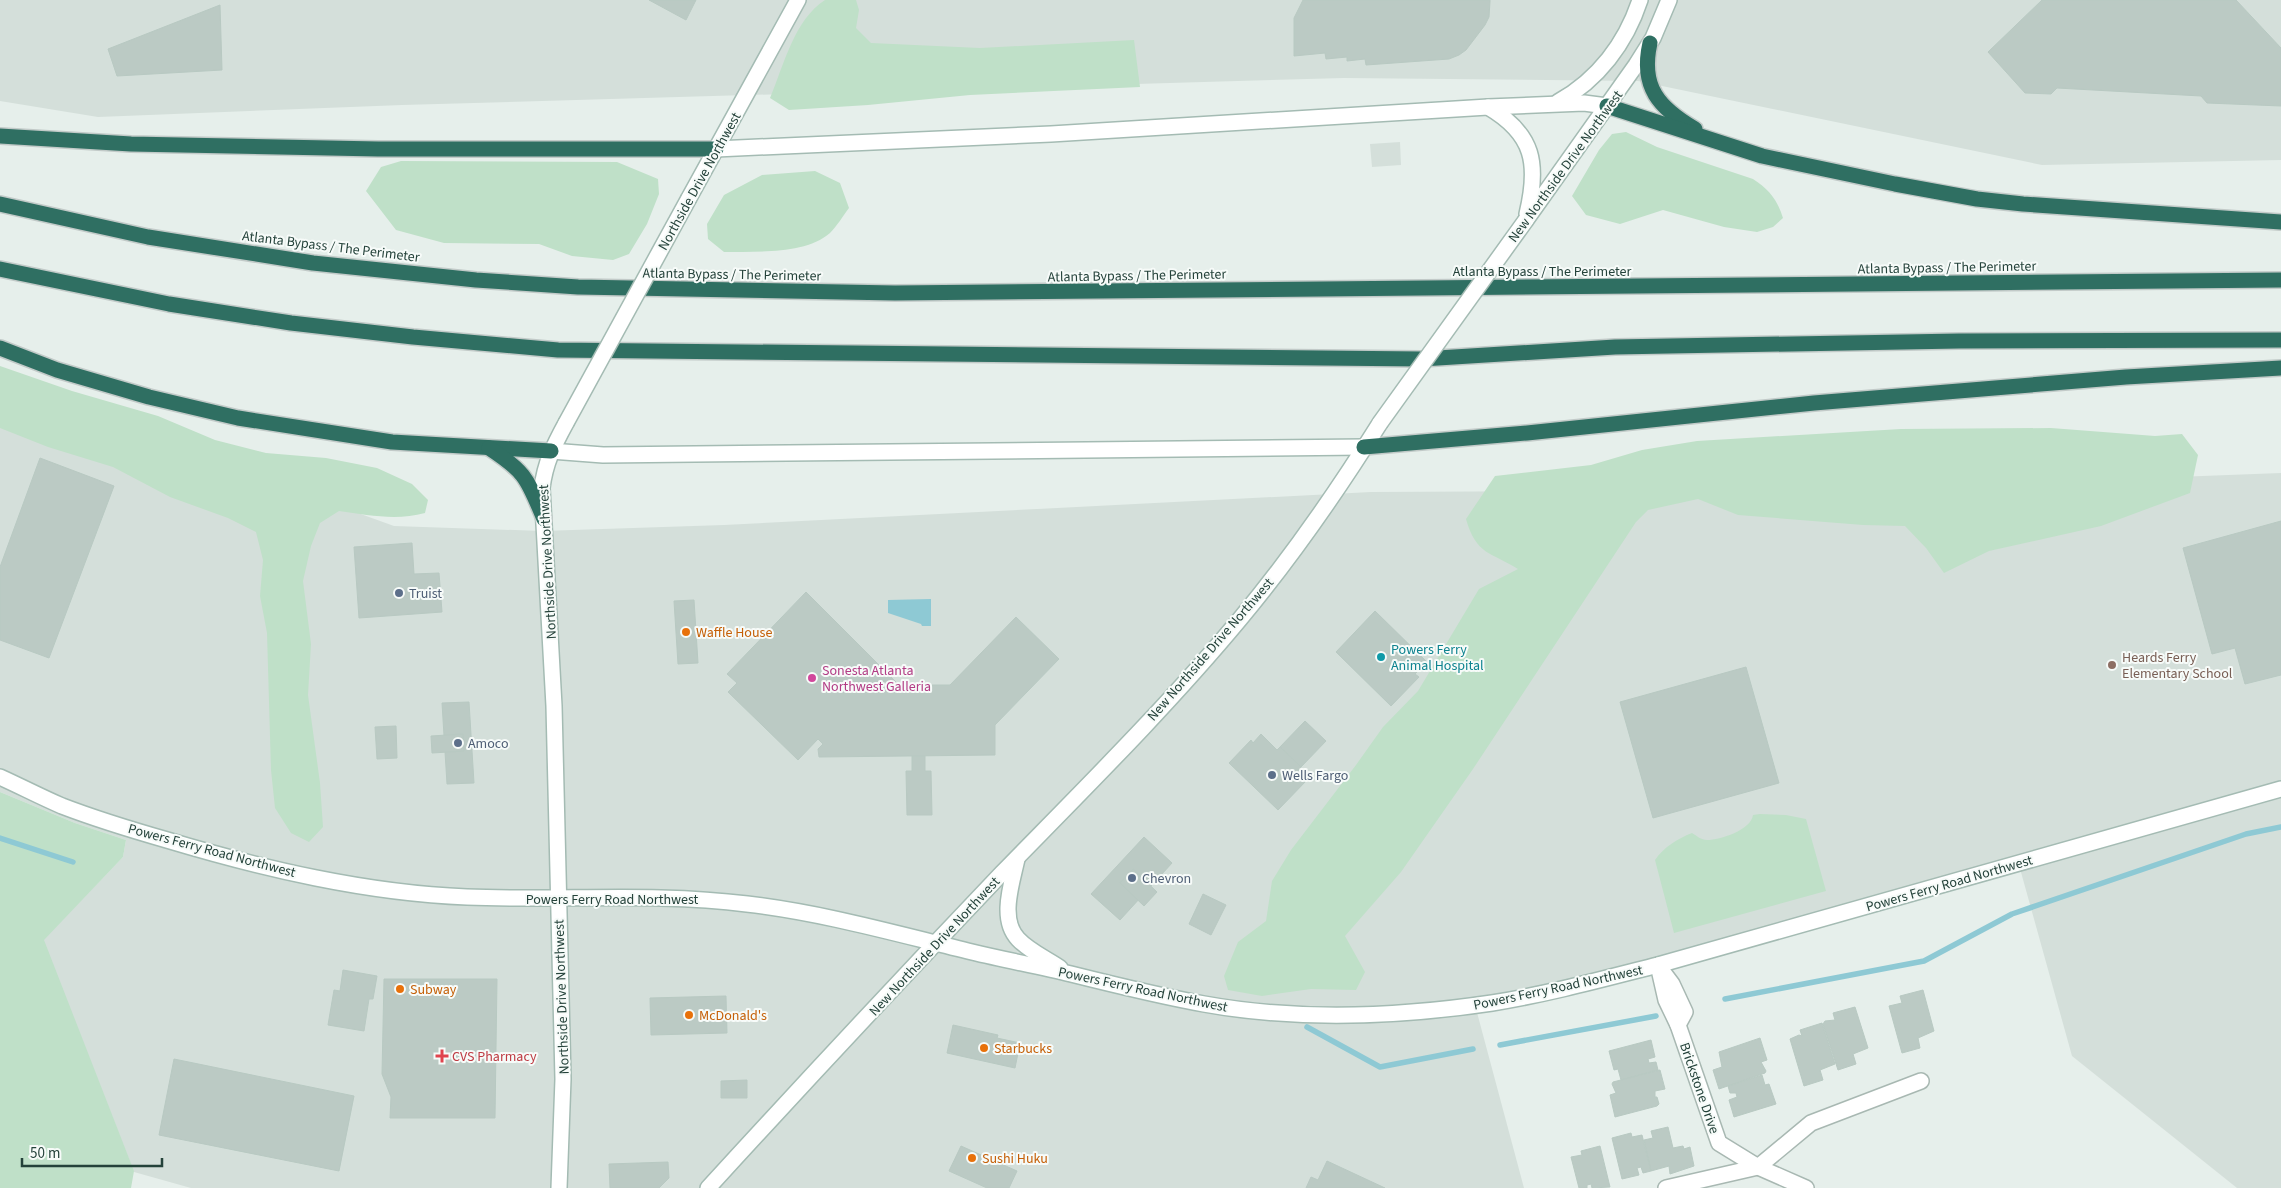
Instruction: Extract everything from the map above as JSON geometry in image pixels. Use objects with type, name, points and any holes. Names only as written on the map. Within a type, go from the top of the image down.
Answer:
[{"type":"highway","points":[[1650,43],[1647,56],[1647,72],[1655,96],[1664,107],[1680,120],[1718,143]]},
{"type":"highway","points":[[1607,106],[1762,156],[1895,184],[2023,204],[2281,222]]},
{"type":"highway","points":[[0,136],[130,144],[368,149],[716,150]]},
{"type":"highway","name":"Atlanta Bypass / The Perimeter","points":[[0,204],[148,236],[313,263],[476,280],[578,287],[905,293],[2281,280]]},
{"type":"highway","points":[[0,269],[169,304],[291,323],[413,337],[558,350],[1422,359],[1615,347],[1959,341],[2281,340]]},
{"type":"highway","points":[[0,348],[57,370],[149,397],[238,418],[392,442],[551,451]]},
{"type":"highway","points":[[1364,447],[1526,433],[1794,405],[2126,377],[2281,368]]},
{"type":"highway","points":[[488,447],[519,470],[530,483],[544,519]]},
{"type":"main road","name":"Northside Drive Northwest","points":[[559,1188],[563,1079],[554,706],[542,488],[545,470],[551,451],[566,423],[798,0]]},
{"type":"main road","name":"New Northside Drive Northwest","points":[[1554,104],[1583,87],[1595,76],[1617,48],[1635,15],[1640,0]]},
{"type":"main road","name":"New Northside Drive Northwest","points":[[708,1188],[936,943],[1152,718],[1240,619],[1304,534],[1380,423],[1607,106],[1650,43],[1669,0]]},
{"type":"main road","points":[[716,150],[1051,134],[1488,107],[1584,103],[1607,106]]},
{"type":"main road","points":[[1488,107],[1504,117],[1518,130],[1532,156],[1534,170],[1532,193],[1526,220]]},
{"type":"main road","points":[[551,451],[602,455],[1364,447]]},
{"type":"main road","name":"Powers Ferry Road Northwest","points":[[0,777],[61,805],[205,852],[344,883],[462,897],[558,899],[665,896],[751,904],[815,914],[1205,1004],[1312,1014],[1374,1014],[1436,1010],[1497,1002],[1658,965],[2281,789]]},
{"type":"main road","points":[[1017,858],[1008,902],[1013,932],[1027,947],[1069,974]]},
{"type":"main road","name":"Brickstone Drive","points":[[1658,965],[1672,984],[1685,1012],[1678,1025],[1719,1143],[1758,1167],[1806,1188]]},
{"type":"main road","points":[[1666,1188],[1758,1167],[1811,1123],[1921,1081]]},
{"type":"shaded area","points":[[0,0],[2281,0],[2281,160],[2042,165],[1638,81],[1344,78],[402,105],[98,117],[0,101]]},
{"type":"shaded area","points":[[1400,142],[1401,165],[1372,167],[1370,144]]},
{"type":"shaded area","points":[[0,384],[394,526],[542,531],[724,525],[1371,492],[1830,490],[2281,473],[2281,1188],[2237,1188],[2072,1056],[2019,865],[1475,1005],[1524,1188],[191,1188],[134,1172],[43,940],[123,857],[126,840],[75,823],[0,792]]},
{"type":"green space","points":[[825,0],[856,0],[859,10],[856,28],[871,43],[980,48],[1134,40],[1140,87],[970,95],[868,105],[789,110],[770,98],[785,58],[798,31],[805,19]]},
{"type":"green space","points":[[1626,132],[1657,147],[1753,179],[1772,196],[1783,218],[1773,227],[1757,232],[1724,227],[1663,210],[1620,224],[1586,215],[1572,196],[1599,150],[1612,134]]},
{"type":"green space","points":[[401,161],[617,162],[658,179],[659,194],[647,224],[629,254],[613,260],[572,256],[539,244],[444,243],[396,230],[366,191],[381,167]]},
{"type":"green space","points":[[815,171],[840,183],[849,208],[833,230],[820,240],[807,245],[780,250],[724,252],[708,239],[707,224],[724,195],[762,175]]},
{"type":"green space","points":[[0,366],[72,391],[158,416],[215,440],[266,453],[326,458],[377,468],[412,484],[428,500],[425,513],[403,517],[339,511],[320,523],[311,546],[303,581],[311,644],[308,695],[320,783],[323,827],[309,842],[291,833],[275,808],[271,770],[267,633],[260,596],[263,560],[256,532],[228,518],[170,497],[113,467],[48,447],[0,428]]},
{"type":"green space","points":[[2051,428],[2155,436],[2182,434],[2198,455],[2190,493],[2101,526],[1989,551],[1944,573],[1926,548],[1905,526],[1863,525],[1738,515],[1698,499],[1648,510],[1636,522],[1473,769],[1401,872],[1345,936],[1365,972],[1356,990],[1311,989],[1262,996],[1228,990],[1224,976],[1238,942],[1266,921],[1272,881],[1291,850],[1383,727],[1418,691],[1479,589],[1518,569],[1480,546],[1470,531],[1466,519],[1495,476],[1591,465],[1642,450],[1697,441],[1901,429]]},
{"type":"green space","points":[[0,792],[75,823],[126,840],[123,857],[44,940],[134,1171],[131,1188],[0,1188]]},
{"type":"green space","points":[[1753,815],[1786,815],[1806,819],[1826,891],[1674,933],[1655,860],[1667,847],[1686,835],[1692,833],[1705,840],[1713,840],[1741,830],[1751,820]]},
{"type":"water","points":[[931,599],[931,626],[922,626],[921,624],[888,613],[888,600]]},
{"type":"building","points":[[649,0],[696,0],[686,20]]},
{"type":"building","points":[[1303,0],[1490,1],[1489,17],[1485,25],[1466,50],[1459,55],[1449,59],[1366,65],[1365,59],[1347,61],[1347,57],[1326,59],[1325,53],[1294,56],[1294,18]]},
{"type":"building","points":[[2042,0],[2236,0],[2281,48],[2281,106],[2207,103],[2201,96],[2057,88],[2051,94],[2025,93],[1988,52]]},
{"type":"building","points":[[220,5],[222,70],[117,76],[108,49]]},
{"type":"building","points":[[40,458],[114,486],[49,658],[0,640],[0,567]]},
{"type":"building","points":[[2281,521],[2281,675],[2245,684],[2235,648],[2212,654],[2183,548]]},
{"type":"building","name":"Truist","points":[[412,543],[414,574],[439,573],[442,612],[359,618],[354,547]]},
{"type":"building","name":"Sonesta Atlanta Northwest Galleria","points":[[806,592],[899,685],[950,685],[1016,617],[1059,659],[995,725],[995,755],[819,757],[818,749],[823,744],[818,739],[798,760],[728,692],[737,683],[727,674]]},
{"type":"building","name":"Waffle House","points":[[694,600],[698,663],[678,664],[674,601]]},
{"type":"building","name":"Powers Ferry Animal Hospital","points":[[1375,611],[1427,662],[1415,674],[1419,677],[1391,706],[1336,652]]},
{"type":"building","points":[[1746,667],[1779,783],[1653,818],[1620,702]]},
{"type":"building","name":"Amoco","points":[[469,702],[474,783],[447,784],[442,703]]},
{"type":"building","points":[[1305,721],[1326,741],[1301,767],[1280,747]]},
{"type":"building","points":[[396,726],[397,758],[377,759],[375,727]]},
{"type":"building","points":[[463,734],[464,751],[432,753],[431,736]]},
{"type":"building","name":"Wells Fargo","points":[[1261,734],[1277,750],[1280,747],[1301,767],[1298,771],[1307,780],[1278,810],[1229,763],[1251,740],[1253,743]]},
{"type":"building","points":[[912,756],[925,756],[925,771],[931,771],[932,815],[907,815],[906,771],[912,771]]},
{"type":"building","name":"Chevron","points":[[1144,837],[1172,863],[1120,920],[1091,894]]},
{"type":"building","points":[[1133,869],[1157,892],[1144,906],[1120,883]]},
{"type":"building","points":[[1203,894],[1226,905],[1211,935],[1189,924]]},
{"type":"building","points":[[343,970],[377,976],[373,999],[369,999],[364,1031],[328,1025],[334,990],[340,991]]},
{"type":"building","points":[[384,979],[497,979],[495,1118],[390,1118],[391,1097],[382,1074]]},
{"type":"building","points":[[1923,990],[1934,1031],[1918,1038],[1920,1048],[1902,1053],[1889,1006],[1902,1003],[1900,996]]},
{"type":"building","name":"McDonald's","points":[[726,996],[727,1033],[651,1035],[650,998]]},
{"type":"building","points":[[1855,1007],[1868,1048],[1853,1054],[1856,1064],[1838,1070],[1823,1024],[1825,1021],[1835,1020],[1833,1013]]},
{"type":"building","points":[[1822,1023],[1835,1064],[1820,1070],[1823,1080],[1804,1086],[1790,1039],[1799,1035],[1802,1036],[1800,1030]]},
{"type":"building","name":"Starbucks","points":[[953,1025],[998,1035],[997,1038],[1020,1043],[1015,1068],[947,1053]]},
{"type":"building","points":[[1760,1038],[1767,1060],[1761,1062],[1766,1071],[1765,1073],[1719,1089],[1713,1070],[1722,1067],[1719,1052]]},
{"type":"building","points":[[1651,1040],[1655,1057],[1648,1059],[1649,1063],[1656,1062],[1658,1070],[1621,1080],[1618,1069],[1614,1070],[1609,1051]]},
{"type":"building","points":[[174,1059],[354,1096],[339,1171],[159,1135]]},
{"type":"building","points":[[1660,1070],[1665,1089],[1655,1091],[1655,1097],[1657,1097],[1659,1104],[1615,1117],[1610,1095],[1616,1093],[1613,1082]]},
{"type":"building","points":[[1762,1075],[1765,1085],[1769,1084],[1776,1104],[1734,1117],[1729,1100],[1737,1097],[1736,1093],[1730,1093],[1728,1086]]},
{"type":"building","points":[[747,1080],[747,1098],[721,1098],[721,1081]]},
{"type":"building","points":[[1668,1127],[1673,1148],[1683,1146],[1684,1149],[1690,1147],[1694,1166],[1670,1174],[1669,1166],[1651,1171],[1644,1140],[1653,1138],[1651,1131]]},
{"type":"building","points":[[1631,1133],[1632,1137],[1642,1135],[1651,1171],[1643,1173],[1641,1167],[1637,1168],[1639,1175],[1622,1179],[1612,1138]]},
{"type":"building","name":"Sushi Huku","points":[[961,1146],[1017,1171],[1009,1188],[987,1188],[949,1171]]},
{"type":"building","points":[[1600,1146],[1610,1187],[1592,1188],[1591,1184],[1587,1185],[1587,1188],[1579,1188],[1571,1157],[1582,1155],[1581,1151]]},
{"type":"building","points":[[1327,1161],[1385,1188],[1306,1188],[1311,1177],[1318,1180]]},
{"type":"building","points":[[668,1162],[669,1178],[659,1188],[610,1188],[609,1164]]},
{"type":"waterway","points":[[1725,999],[1924,961],[2012,914],[2246,834],[2281,827]]},
{"type":"waterway","points":[[0,838],[73,862]]},
{"type":"waterway","points":[[1500,1045],[1656,1016]]},
{"type":"waterway","points":[[1307,1027],[1380,1067],[1473,1049]]},
{"type":"place","name":"Truist","points":[[399,593]]},
{"type":"place","name":"Waffle House","points":[[686,632]]},
{"type":"place","name":"Powers Ferry Animal Hospital","points":[[1381,657]]},
{"type":"place","name":"Heards Ferry Elementary School","points":[[2112,665]]},
{"type":"place","name":"Sonesta Atlanta Northwest Galleria","points":[[812,678]]},
{"type":"place","name":"Amoco","points":[[458,743]]},
{"type":"place","name":"Wells Fargo","points":[[1272,775]]},
{"type":"place","name":"Chevron","points":[[1132,878]]},
{"type":"place","name":"Subway","points":[[400,989]]},
{"type":"place","name":"McDonald's","points":[[689,1015]]},
{"type":"place","name":"Starbucks","points":[[984,1048]]},
{"type":"place","name":"CVS Pharmacy","points":[[442,1056]]},
{"type":"place","name":"Sushi Huku","points":[[972,1158]]}]
